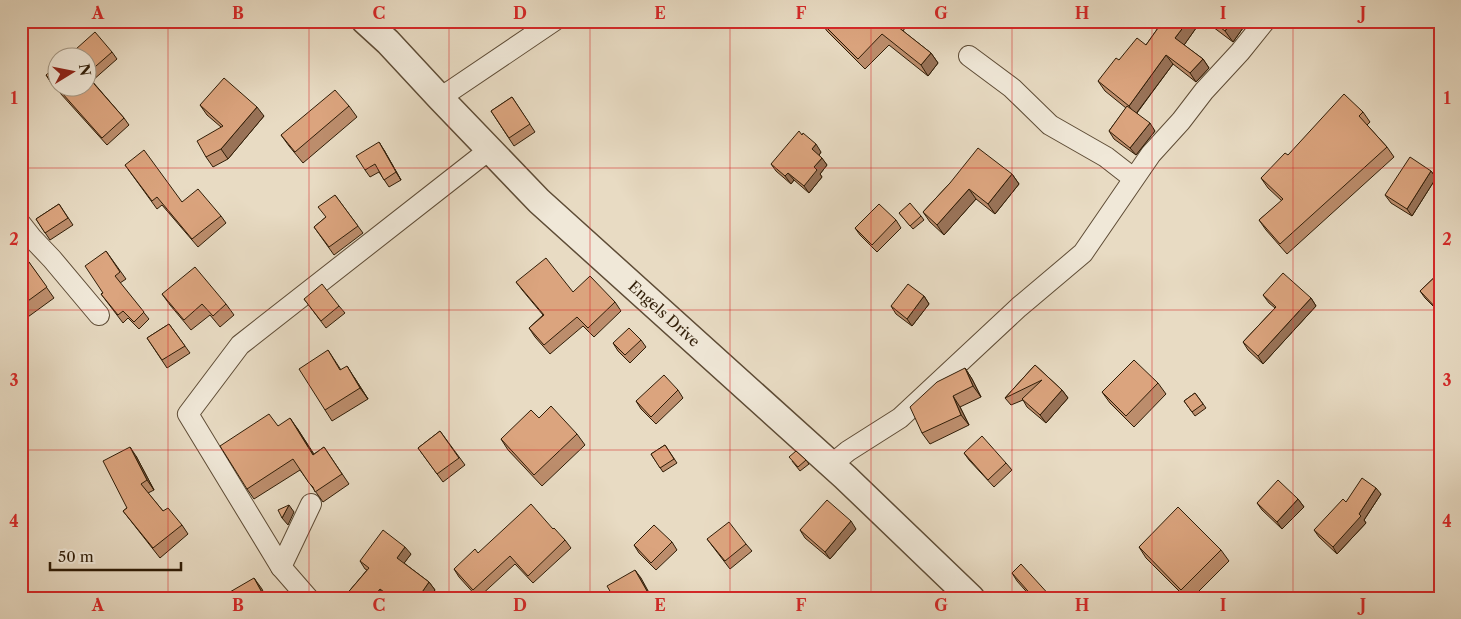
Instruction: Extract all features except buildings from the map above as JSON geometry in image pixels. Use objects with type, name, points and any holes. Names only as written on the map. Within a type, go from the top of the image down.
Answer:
[{"type":"street","name":"Engels Drive","points":[[365,21],[388,42],[539,201],[831,465],[971,598]]},
{"type":"street","points":[[440,98],[554,21]]},
{"type":"street","points":[[831,465],[848,451],[900,418],[1019,307],[1083,253],[1151,154],[1265,21]]},
{"type":"street","points":[[969,56],[1012,88],[1050,125],[1106,157],[1133,178]]},
{"type":"street","points":[[308,598],[280,567],[188,414],[240,345],[489,150]]},
{"type":"street","points":[[21,224],[98,315]]},
{"type":"street","points":[[280,567],[311,504]]}]
